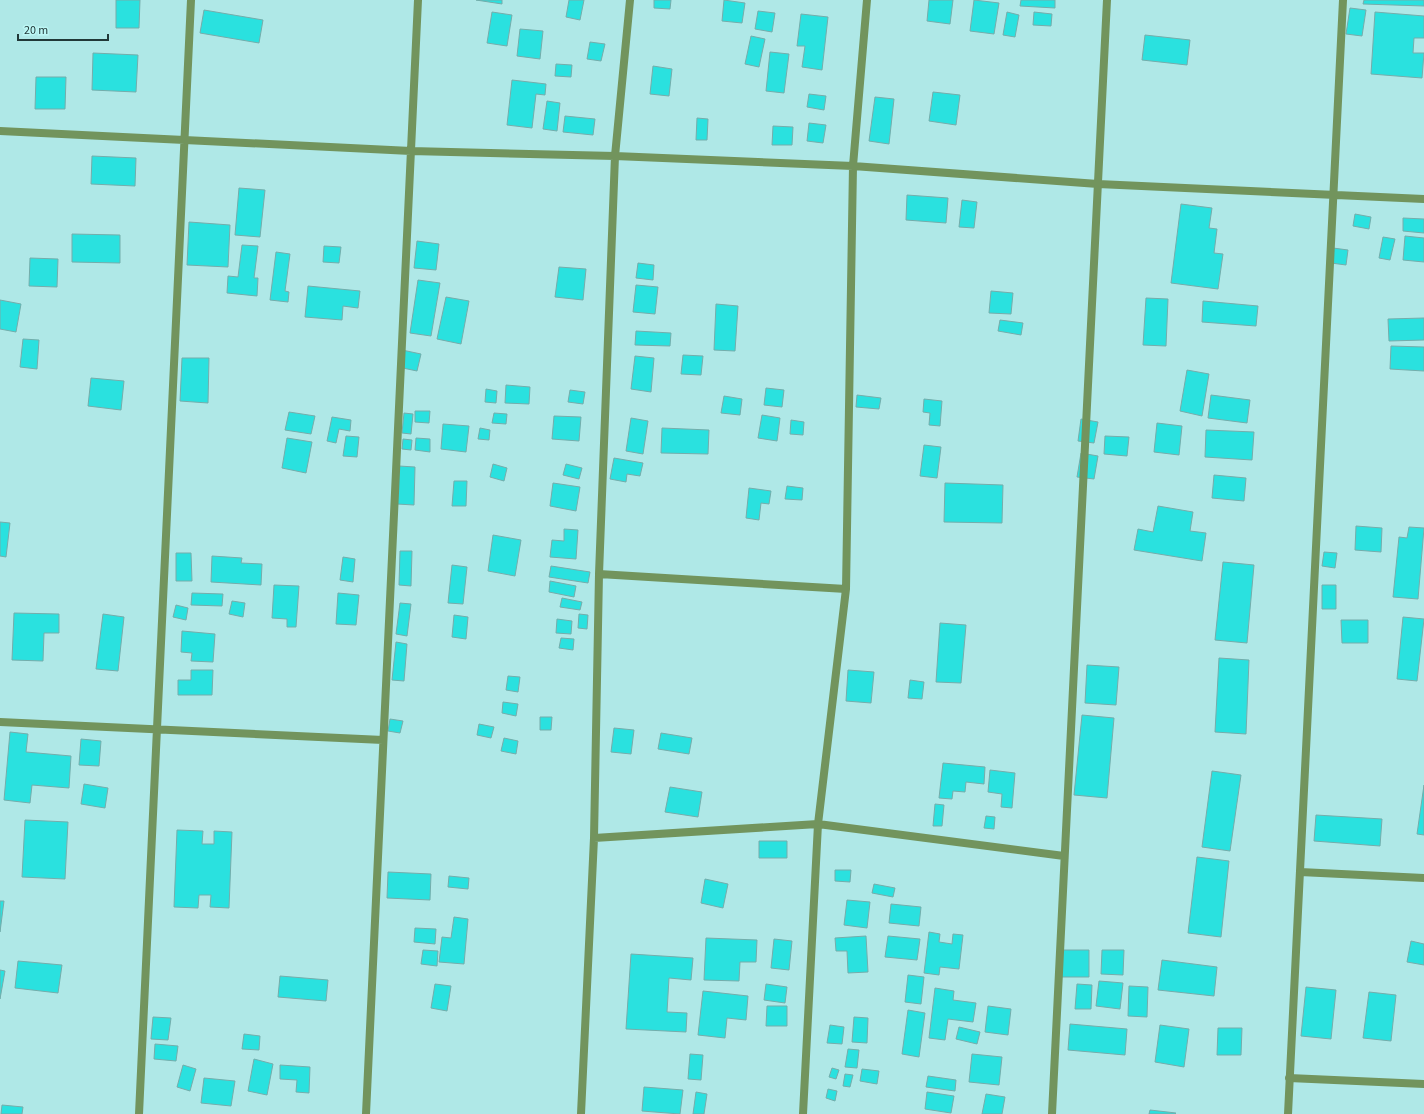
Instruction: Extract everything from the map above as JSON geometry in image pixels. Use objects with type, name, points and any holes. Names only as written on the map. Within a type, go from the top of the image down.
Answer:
[{"type":"street","points":[[139,1114],[191,0]]},
{"type":"street","points":[[366,1114],[418,0]]},
{"type":"street","points":[[581,1114],[594,838],[599,574],[615,156],[630,0]]},
{"type":"street","points":[[803,1114],[818,824],[846,589],[854,166],[867,0]]},
{"type":"street","points":[[1052,1114],[1107,0]]},
{"type":"street","points":[[1288,1114],[1343,0]]},
{"type":"street","points":[[0,131],[411,151],[615,156],[854,166],[1098,184],[1424,199]]},
{"type":"street","points":[[599,574],[846,589]]},
{"type":"street","points":[[0,722],[383,740]]},
{"type":"street","points":[[594,838],[818,824],[1064,856]]},
{"type":"street","points":[[1300,872],[1424,878]]},
{"type":"street","points":[[1289,1078],[1424,1084]]},
{"type":"building","points":[[116,0],[140,0],[139,28],[116,28]]},
{"type":"building","points":[[476,0],[502,0],[502,4]]},
{"type":"building","points":[[569,0],[584,0],[580,20],[566,17]]},
{"type":"building","points":[[654,0],[671,0],[670,9],[654,8]]},
{"type":"building","points":[[724,0],[745,3],[742,23],[722,21]]},
{"type":"building","points":[[929,0],[953,0],[950,24],[927,21]]},
{"type":"building","points":[[974,0],[999,3],[994,34],[970,31]]},
{"type":"building","points":[[1021,0],[1055,0],[1055,8],[1020,6]]},
{"type":"building","points":[[1364,0],[1424,0],[1424,6],[1363,4]]},
{"type":"building","points":[[1350,8],[1366,10],[1362,36],[1346,34]]},
{"type":"building","points":[[204,10],[263,20],[259,43],[200,33]]},
{"type":"building","points":[[758,11],[775,13],[772,32],[755,29]]},
{"type":"building","points":[[492,12],[512,15],[507,46],[487,43]]},
{"type":"building","points":[[1007,12],[1019,15],[1015,37],[1003,35]]},
{"type":"building","points":[[1034,12],[1052,14],[1051,26],[1033,25]]},
{"type":"building","points":[[1375,12],[1424,16],[1424,38],[1414,38],[1413,53],[1424,53],[1422,78],[1371,74]]},
{"type":"building","points":[[801,14],[828,17],[822,70],[802,67],[805,46],[797,46]]},
{"type":"building","points":[[520,29],[543,31],[540,59],[517,56]]},
{"type":"building","points":[[1145,35],[1190,40],[1187,65],[1142,60]]},
{"type":"building","points":[[751,36],[765,39],[759,67],[745,64]]},
{"type":"building","points":[[590,42],[605,44],[601,61],[587,59]]},
{"type":"building","points":[[770,52],[789,54],[784,93],[766,91]]},
{"type":"building","points":[[93,53],[138,55],[136,92],[92,90]]},
{"type":"building","points":[[556,64],[572,65],[571,77],[555,76]]},
{"type":"building","points":[[653,66],[672,69],[669,96],[650,94]]},
{"type":"building","points":[[36,77],[66,77],[65,109],[35,109]]},
{"type":"building","points":[[512,80],[546,84],[545,95],[536,94],[532,128],[507,125]]},
{"type":"building","points":[[933,92],[960,95],[956,125],[929,121]]},
{"type":"building","points":[[809,94],[826,96],[824,110],[807,107]]},
{"type":"building","points":[[875,97],[894,99],[889,144],[869,141]]},
{"type":"building","points":[[547,101],[560,103],[557,131],[543,129]]},
{"type":"building","points":[[565,116],[595,119],[593,135],[563,132]]},
{"type":"building","points":[[697,118],[708,119],[707,140],[696,140]]},
{"type":"building","points":[[809,123],[826,125],[823,143],[807,141]]},
{"type":"building","points":[[773,126],[793,127],[792,145],[772,145]]},
{"type":"building","points":[[92,156],[136,158],[135,186],[91,184]]},
{"type":"building","points":[[239,188],[265,190],[260,237],[235,235]]},
{"type":"building","points":[[907,195],[948,198],[946,223],[906,220]]},
{"type":"building","points":[[962,200],[977,202],[974,228],[959,227]]},
{"type":"building","points":[[1181,204],[1212,208],[1209,228],[1217,229],[1214,253],[1223,254],[1218,289],[1171,283]]},
{"type":"building","points":[[1355,214],[1371,217],[1369,229],[1353,226]]},
{"type":"building","points":[[1403,218],[1424,219],[1424,233],[1403,231]]},
{"type":"building","points":[[189,222],[230,225],[228,267],[187,265]]},
{"type":"building","points":[[72,234],[120,235],[120,263],[72,262]]},
{"type":"building","points":[[1405,236],[1424,238],[1424,262],[1403,260]]},
{"type":"building","points":[[1383,237],[1395,239],[1390,260],[1379,258]]},
{"type":"building","points":[[417,241],[439,244],[436,270],[414,268]]},
{"type":"building","points":[[242,245],[258,246],[254,278],[258,278],[257,296],[227,293],[228,276],[238,277]]},
{"type":"building","points":[[324,246],[341,247],[339,263],[323,262]]},
{"type":"building","points":[[1333,248],[1348,250],[1346,265],[1331,263]]},
{"type":"building","points":[[276,252],[290,254],[285,291],[289,292],[288,302],[270,300]]},
{"type":"building","points":[[30,258],[58,259],[57,287],[29,286]]},
{"type":"building","points":[[638,263],[654,265],[653,280],[636,278]]},
{"type":"building","points":[[559,267],[586,269],[583,300],[555,297]]},
{"type":"building","points":[[418,280],[440,283],[431,336],[410,333]]},
{"type":"building","points":[[636,285],[658,287],[655,314],[633,312]]},
{"type":"building","points":[[308,286],[360,291],[358,308],[343,306],[342,320],[305,317]]},
{"type":"building","points":[[991,291],[1013,293],[1011,314],[989,313]]},
{"type":"building","points":[[446,297],[469,301],[461,344],[437,339]]},
{"type":"building","points":[[1146,298],[1168,299],[1166,346],[1143,345]]},
{"type":"building","points":[[0,300],[21,304],[16,332],[0,329]]},
{"type":"building","points":[[1203,301],[1258,306],[1256,326],[1202,322]]},
{"type":"building","points":[[716,304],[738,306],[735,351],[714,350]]},
{"type":"building","points":[[1424,318],[1424,340],[1389,341],[1388,319]]},
{"type":"building","points":[[1000,320],[1023,323],[1021,335],[998,331]]},
{"type":"building","points":[[636,331],[671,333],[670,346],[635,345]]},
{"type":"building","points":[[23,339],[39,340],[37,369],[20,367]]},
{"type":"building","points":[[1391,346],[1424,347],[1424,371],[1390,369]]},
{"type":"building","points":[[402,350],[421,354],[417,371],[398,367]]},
{"type":"building","points":[[683,355],[703,356],[701,375],[681,374]]},
{"type":"building","points":[[635,356],[654,358],[651,392],[631,389]]},
{"type":"building","points":[[182,358],[209,358],[208,403],[180,401]]},
{"type":"building","points":[[1187,370],[1209,374],[1202,416],[1180,411]]},
{"type":"building","points":[[91,378],[124,381],[121,410],[88,406]]},
{"type":"building","points":[[506,385],[530,387],[529,404],[505,403]]},
{"type":"building","points":[[766,388],[784,390],[782,407],[764,405]]},
{"type":"building","points":[[486,389],[497,391],[496,403],[485,402]]},
{"type":"building","points":[[570,390],[585,392],[583,404],[568,402]]},
{"type":"building","points":[[857,395],[881,398],[879,409],[856,407]]},
{"type":"building","points":[[1211,395],[1250,400],[1247,423],[1208,418]]},
{"type":"building","points":[[724,396],[742,399],[740,415],[721,413]]},
{"type":"building","points":[[924,399],[942,401],[940,426],[929,425],[930,413],[923,412]]},
{"type":"building","points":[[415,411],[430,411],[429,423],[415,422]]},
{"type":"building","points":[[289,412],[315,416],[311,434],[285,430]]},
{"type":"building","points":[[404,413],[413,414],[411,434],[402,433]]},
{"type":"building","points":[[494,413],[507,414],[506,424],[492,423]]},
{"type":"building","points":[[762,415],[780,418],[777,441],[758,438]]},
{"type":"building","points":[[554,416],[581,417],[579,441],[552,439]]},
{"type":"building","points":[[332,417],[351,420],[350,431],[339,429],[336,443],[327,441]]},
{"type":"building","points":[[631,418],[648,421],[643,454],[626,451]]},
{"type":"building","points":[[1081,419],[1098,422],[1094,443],[1078,441]]},
{"type":"building","points":[[791,420],[804,422],[803,435],[790,434]]},
{"type":"building","points":[[1157,423],[1182,426],[1179,455],[1154,452]]},
{"type":"building","points":[[443,424],[469,426],[466,452],[441,449]]},
{"type":"building","points":[[480,428],[490,430],[489,440],[478,439]]},
{"type":"building","points":[[662,428],[709,430],[708,454],[661,453]]},
{"type":"building","points":[[1206,430],[1254,432],[1252,460],[1205,457]]},
{"type":"building","points":[[346,436],[359,437],[357,457],[343,456]]},
{"type":"building","points":[[1105,436],[1129,437],[1127,456],[1104,454]]},
{"type":"building","points":[[287,438],[312,442],[306,473],[282,468]]},
{"type":"building","points":[[416,438],[430,439],[430,452],[415,450]]},
{"type":"building","points":[[403,439],[412,440],[411,450],[402,449]]},
{"type":"building","points":[[924,445],[941,447],[937,478],[920,476]]},
{"type":"building","points":[[1081,453],[1098,456],[1094,479],[1077,477]]},
{"type":"building","points":[[614,458],[643,463],[640,476],[627,474],[626,482],[610,479]]},
{"type":"building","points":[[493,464],[507,468],[504,481],[490,477]]},
{"type":"building","points":[[566,464],[582,468],[579,479],[563,475]]},
{"type":"building","points":[[399,466],[415,467],[414,505],[397,504]]},
{"type":"building","points":[[1214,475],[1246,478],[1244,501],[1212,498]]},
{"type":"building","points":[[454,481],[467,481],[466,506],[452,506]]},
{"type":"building","points":[[553,483],[580,487],[576,511],[550,506]]},
{"type":"building","points":[[945,483],[1003,485],[1002,523],[944,522]]},
{"type":"building","points":[[787,486],[803,488],[802,500],[785,499]]},
{"type":"building","points":[[749,488],[771,491],[769,504],[761,503],[759,520],[746,518]]},
{"type":"building","points":[[1158,506],[1193,512],[1190,531],[1206,533],[1202,561],[1134,550],[1138,529],[1153,532]]},
{"type":"building","points":[[0,522],[10,523],[6,557],[0,556]]},
{"type":"building","points":[[1356,526],[1382,528],[1381,552],[1355,550]]},
{"type":"building","points":[[1409,527],[1424,528],[1418,599],[1393,597],[1399,537],[1407,538]]},
{"type":"building","points":[[564,529],[578,530],[576,559],[550,557],[552,540],[564,541]]},
{"type":"building","points":[[493,535],[521,540],[515,576],[488,571]]},
{"type":"building","points":[[400,551],[412,551],[411,586],[399,585]]},
{"type":"building","points":[[1324,552],[1337,553],[1335,568],[1322,566]]},
{"type":"building","points":[[176,553],[191,553],[192,581],[176,581]]},
{"type":"building","points":[[212,556],[242,558],[241,563],[262,564],[261,585],[211,582]]},
{"type":"building","points":[[343,557],[355,559],[353,582],[340,580]]},
{"type":"building","points":[[1223,562],[1254,565],[1247,643],[1215,640]]},
{"type":"building","points":[[452,565],[467,567],[463,604],[448,603]]},
{"type":"building","points":[[551,566],[590,572],[588,583],[549,577]]},
{"type":"building","points":[[550,581],[576,586],[574,597],[549,592]]},
{"type":"building","points":[[274,585],[299,586],[296,627],[287,627],[287,619],[272,618]]},
{"type":"building","points":[[1322,585],[1336,585],[1336,609],[1322,609]]},
{"type":"building","points":[[192,593],[223,594],[222,606],[191,605]]},
{"type":"building","points":[[338,593],[359,595],[356,625],[336,624]]},
{"type":"building","points":[[562,598],[582,602],[580,610],[560,607]]},
{"type":"building","points":[[232,601],[245,603],[243,617],[229,614]]},
{"type":"building","points":[[400,603],[411,604],[407,636],[396,634]]},
{"type":"building","points":[[176,605],[188,608],[186,620],[173,617]]},
{"type":"building","points":[[14,613],[59,614],[59,633],[44,633],[43,661],[12,660]]},
{"type":"building","points":[[103,614],[124,617],[118,671],[96,669]]},
{"type":"building","points":[[579,614],[588,615],[587,629],[578,628]]},
{"type":"building","points":[[454,615],[468,617],[466,639],[452,637]]},
{"type":"building","points":[[1403,617],[1424,619],[1417,681],[1397,679]]},
{"type":"building","points":[[557,619],[572,621],[571,634],[556,633]]},
{"type":"building","points":[[1341,620],[1368,620],[1368,643],[1342,643]]},
{"type":"building","points":[[940,623],[966,625],[961,683],[936,682]]},
{"type":"building","points":[[182,631],[215,634],[213,662],[191,661],[192,653],[181,652]]},
{"type":"building","points":[[561,638],[574,639],[573,650],[559,648]]},
{"type":"building","points":[[396,642],[407,644],[404,681],[392,680]]},
{"type":"building","points":[[1219,658],[1249,660],[1246,734],[1215,732]]},
{"type":"building","points":[[1087,665],[1119,667],[1116,705],[1085,703]]},
{"type":"building","points":[[191,670],[213,670],[212,695],[178,695],[178,680],[191,680]]},
{"type":"building","points":[[848,670],[874,672],[871,703],[846,701]]},
{"type":"building","points":[[508,676],[520,677],[518,692],[506,690]]},
{"type":"building","points":[[910,680],[924,682],[922,699],[908,698]]},
{"type":"building","points":[[503,702],[518,704],[516,716],[502,713]]},
{"type":"building","points":[[1082,715],[1114,718],[1107,798],[1074,795]]},
{"type":"building","points":[[540,717],[552,717],[551,730],[540,730]]},
{"type":"building","points":[[390,719],[403,721],[400,733],[388,731]]},
{"type":"building","points":[[479,724],[494,727],[491,738],[477,735]]},
{"type":"building","points":[[614,728],[634,730],[631,754],[611,752]]},
{"type":"building","points":[[10,732],[28,734],[26,752],[71,756],[69,788],[32,785],[30,803],[4,800]]},
{"type":"building","points":[[661,733],[692,738],[689,754],[658,749]]},
{"type":"building","points":[[504,738],[518,741],[516,754],[501,751]]},
{"type":"building","points":[[81,739],[101,741],[99,766],[79,765]]},
{"type":"building","points":[[943,763],[985,767],[984,784],[966,782],[965,792],[953,791],[952,799],[939,798]]},
{"type":"building","points":[[990,770],[1015,773],[1012,808],[1001,807],[1002,794],[988,792]]},
{"type":"building","points":[[1212,771],[1241,775],[1230,851],[1202,847]]},
{"type":"building","points":[[84,784],[108,788],[105,808],[81,804]]},
{"type":"building","points":[[1424,785],[1424,835],[1417,834]]},
{"type":"building","points":[[670,787],[702,792],[698,817],[665,812]]},
{"type":"building","points":[[935,804],[944,805],[942,826],[933,826]]},
{"type":"building","points":[[1316,815],[1382,819],[1380,846],[1314,841]]},
{"type":"building","points":[[986,816],[995,817],[994,829],[984,828]]},
{"type":"building","points":[[25,820],[68,822],[65,879],[22,877]]},
{"type":"building","points":[[177,830],[203,831],[202,844],[214,844],[214,831],[232,832],[229,908],[210,907],[211,895],[199,895],[198,908],[174,907]]},
{"type":"building","points":[[759,841],[787,841],[787,858],[759,858]]},
{"type":"building","points":[[1197,857],[1229,861],[1221,937],[1188,933]]},
{"type":"building","points":[[835,870],[851,870],[850,882],[835,881]]},
{"type":"building","points":[[388,872],[431,874],[430,900],[387,898]]},
{"type":"building","points":[[449,876],[469,878],[468,889],[448,887]]},
{"type":"building","points":[[705,879],[728,884],[723,908],[701,903]]},
{"type":"building","points":[[874,884],[895,888],[893,897],[872,893]]},
{"type":"building","points":[[847,900],[870,902],[867,928],[844,925]]},
{"type":"building","points":[[0,901],[4,901],[0,932]]},
{"type":"building","points":[[891,904],[921,907],[919,926],[889,923]]},
{"type":"building","points":[[454,917],[468,919],[464,964],[439,962],[442,937],[451,938]]},
{"type":"building","points":[[415,928],[436,929],[435,944],[414,942]]},
{"type":"building","points":[[929,932],[940,934],[939,942],[952,944],[953,934],[963,935],[959,969],[940,967],[939,975],[924,973]]},
{"type":"building","points":[[866,936],[868,972],[848,973],[847,951],[836,951],[835,938]]},
{"type":"building","points":[[888,936],[920,939],[917,960],[885,957]]},
{"type":"building","points":[[706,938],[757,940],[756,962],[740,962],[739,981],[704,980]]},
{"type":"building","points":[[774,939],[792,941],[789,970],[771,968]]},
{"type":"building","points":[[1411,941],[1424,944],[1424,965],[1407,962]]},
{"type":"building","points":[[423,950],[438,951],[437,966],[421,964]]},
{"type":"building","points":[[1058,950],[1089,950],[1089,977],[1058,977]]},
{"type":"building","points":[[1102,950],[1124,950],[1123,975],[1101,974]]},
{"type":"building","points":[[631,954],[693,958],[691,980],[669,978],[667,1012],[687,1013],[686,1032],[626,1029]]},
{"type":"building","points":[[1162,960],[1217,967],[1214,996],[1158,990]]},
{"type":"building","points":[[18,961],[62,965],[58,993],[15,988]]},
{"type":"building","points":[[0,970],[5,971],[0,999]]},
{"type":"building","points":[[908,975],[924,977],[921,1004],[905,1002]]},
{"type":"building","points":[[280,976],[328,980],[326,1001],[278,997]]},
{"type":"building","points":[[1099,981],[1123,983],[1120,1009],[1096,1006]]},
{"type":"building","points":[[435,984],[451,986],[447,1011],[431,1008]]},
{"type":"building","points":[[766,984],[787,987],[785,1003],[764,1000]]},
{"type":"building","points":[[1077,984],[1092,985],[1091,1009],[1075,1009]]},
{"type":"building","points":[[1129,986],[1148,987],[1147,1017],[1128,1016]]},
{"type":"building","points":[[1306,987],[1336,990],[1331,1039],[1301,1036]]},
{"type":"building","points":[[935,988],[954,991],[953,1000],[976,1003],[973,1022],[948,1019],[945,1040],[929,1038]]},
{"type":"building","points":[[703,991],[748,996],[746,1020],[727,1018],[725,1038],[698,1035]]},
{"type":"building","points":[[1369,992],[1396,995],[1391,1041],[1363,1038]]},
{"type":"building","points":[[767,1006],[787,1006],[787,1026],[766,1026]]},
{"type":"building","points":[[988,1006],[1011,1009],[1008,1035],[985,1032]]},
{"type":"building","points":[[908,1010],[925,1013],[919,1057],[902,1054]]},
{"type":"building","points":[[153,1017],[171,1018],[168,1040],[151,1039]]},
{"type":"building","points":[[854,1017],[868,1018],[867,1043],[852,1042]]},
{"type":"building","points":[[1070,1024],[1127,1029],[1125,1055],[1068,1050]]},
{"type":"building","points":[[830,1025],[844,1027],[842,1044],[827,1043]]},
{"type":"building","points":[[1160,1025],[1189,1029],[1184,1067],[1155,1062]]},
{"type":"building","points":[[959,1027],[980,1032],[977,1044],[956,1039]]},
{"type":"building","points":[[1218,1028],[1242,1028],[1241,1055],[1217,1055]]},
{"type":"building","points":[[244,1034],[260,1036],[259,1050],[242,1049]]},
{"type":"building","points":[[155,1044],[178,1046],[176,1061],[154,1059]]},
{"type":"building","points":[[848,1049],[859,1050],[857,1068],[845,1067]]},
{"type":"building","points":[[690,1054],[703,1055],[701,1080],[688,1079]]},
{"type":"building","points":[[972,1054],[1002,1057],[999,1085],[969,1082]]},
{"type":"building","points":[[254,1059],[273,1064],[267,1095],[248,1091]]},
{"type":"building","points":[[183,1065],[196,1069],[190,1091],[177,1087]]},
{"type":"building","points":[[280,1065],[310,1067],[309,1093],[296,1092],[297,1080],[280,1079]]},
{"type":"building","points":[[832,1068],[839,1070],[836,1079],[829,1077]]},
{"type":"building","points":[[862,1069],[879,1071],[877,1084],[860,1081]]},
{"type":"building","points":[[845,1074],[853,1075],[850,1087],[843,1086]]},
{"type":"building","points":[[928,1076],[956,1080],[955,1091],[926,1087]]},
{"type":"building","points":[[204,1078],[235,1081],[231,1106],[201,1103]]},
{"type":"building","points":[[644,1087],[683,1090],[680,1114],[642,1111]]},
{"type":"building","points":[[828,1089],[837,1091],[835,1101],[826,1098]]},
{"type":"building","points":[[696,1092],[707,1094],[704,1114],[693,1114]]},
{"type":"building","points":[[927,1092],[954,1096],[951,1113],[925,1109]]},
{"type":"building","points":[[986,1094],[1005,1097],[1002,1114],[982,1114]]},
{"type":"building","points":[[2,1105],[23,1107],[22,1114],[1,1114]]},
{"type":"building","points":[[1150,1110],[1176,1113],[1149,1114]]}]
